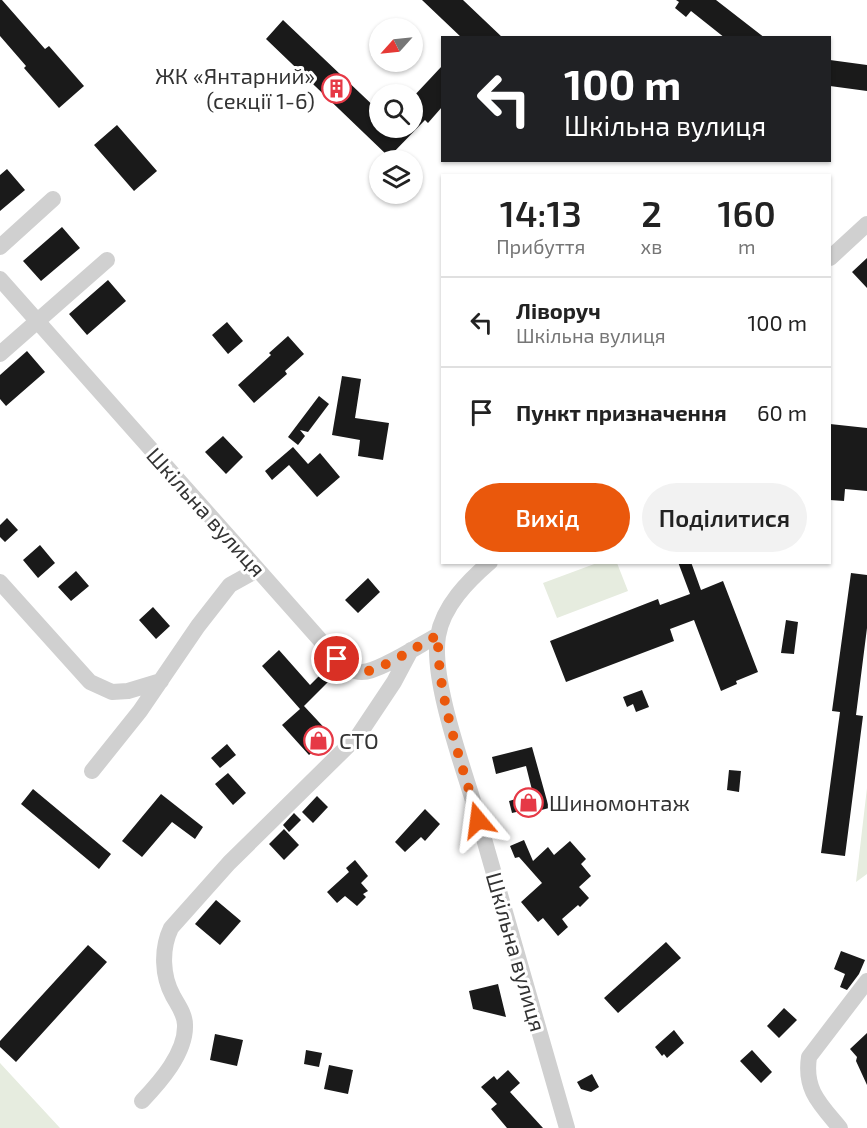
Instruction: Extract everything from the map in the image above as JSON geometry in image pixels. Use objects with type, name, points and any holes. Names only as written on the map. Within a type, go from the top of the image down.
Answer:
[{"type":"street","points":[[0,247],[53,199]]},
{"type":"street","points":[[831,257],[867,224]]},
{"type":"street","points":[[0,354],[107,260]]},
{"type":"street","name":"Шкільна вулиця","points":[[0,279],[337,659],[349,668],[361,672],[374,670],[438,635]]},
{"type":"street","name":"Шкільна вулиця","points":[[488,564],[460,592],[445,615],[438,635],[441,683],[452,729],[567,1128]]},
{"type":"street","points":[[92,771],[140,711],[198,626],[230,585],[257,570]]},
{"type":"street","points":[[0,582],[90,682],[112,692],[128,691],[161,681]]},
{"type":"street","points":[[142,1101],[157,1085],[179,1049],[186,1024],[166,978],[164,954],[166,937],[171,928],[229,863],[358,736],[412,650]]},
{"type":"street","points":[[840,1128],[816,1099],[809,1085],[807,1069],[809,1057],[867,981]]},
{"type":"shaded area","points":[[594,564],[617,564],[628,591],[557,618],[543,583]]},
{"type":"shaded area","points":[[867,788],[867,874],[856,882]]},
{"type":"shaded area","points":[[0,1063],[60,1128],[0,1128]]},
{"type":"building","points":[[0,0],[45,49],[49,46],[84,86],[59,108],[0,36]]},
{"type":"building","points":[[422,0],[463,0],[501,36],[460,36]]},
{"type":"building","points":[[676,0],[716,0],[762,36],[722,36],[691,11],[686,17],[675,8],[679,2]]},
{"type":"building","name":"ЖК «Янтарний» (секції 1-6)","points":[[283,20],[369,102],[369,138],[266,39]]},
{"type":"building","points":[[831,60],[867,65],[867,91],[831,86]]},
{"type":"building","name":"ЖК «Янтарний» (секції 1-6)","points":[[441,67],[441,108],[428,123],[425,120],[423,122],[423,86]]},
{"type":"building","points":[[117,125],[157,171],[134,191],[94,145]]},
{"type":"building","name":"ЖК «Янтарний» (секції 1-6)","points":[[369,138],[407,138],[396,150],[382,150]]},
{"type":"building","points":[[7,169],[25,190],[0,211],[0,175]]},
{"type":"building","points":[[62,227],[80,248],[41,281],[23,261]]},
{"type":"building","points":[[867,258],[867,288],[852,272]]},
{"type":"building","points":[[108,280],[126,301],[87,335],[69,314]]},
{"type":"building","points":[[227,322],[243,341],[228,354],[212,335]]},
{"type":"building","points":[[288,336],[304,354],[285,371],[287,374],[254,403],[238,385]]},
{"type":"building","points":[[27,351],[45,372],[6,406],[0,399],[0,375]]},
{"type":"building","points":[[342,376],[361,379],[355,418],[389,423],[383,460],[358,456],[360,440],[332,435]]},
{"type":"building","points":[[319,396],[329,404],[308,432],[300,430],[305,436],[298,445],[288,437]]},
{"type":"building","points":[[831,424],[867,428],[867,491],[845,489],[844,501],[831,500]]},
{"type":"building","points":[[223,436],[243,457],[226,474],[205,452]]},
{"type":"building","points":[[293,447],[308,464],[320,453],[340,477],[317,497],[289,465],[272,480],[265,471]]},
{"type":"building","points":[[7,518],[18,530],[5,542],[0,537],[0,525]]},
{"type":"building","points":[[40,545],[55,563],[38,578],[23,560]]},
{"type":"building","points":[[679,564],[692,564],[701,590],[723,581],[758,672],[736,681],[737,684],[721,691],[694,620],[670,629],[674,641],[566,682],[550,641],[658,599],[660,605],[690,594]]},
{"type":"building","points":[[76,571],[89,586],[71,601],[58,587]]},
{"type":"building","points":[[851,573],[867,575],[867,628],[856,715],[863,716],[845,856],[821,853],[840,712],[832,711]]},
{"type":"building","points":[[368,578],[380,592],[358,613],[345,600]]},
{"type":"building","points":[[153,607],[170,626],[156,639],[139,620]]},
{"type":"building","points":[[786,620],[798,622],[794,654],[781,653]]},
{"type":"building","points":[[279,650],[310,685],[322,673],[329,681],[304,706],[331,735],[309,755],[282,725],[300,709],[262,666]]},
{"type":"building","points":[[642,690],[649,707],[636,712],[633,704],[627,707],[623,697]]},
{"type":"building","points":[[227,744],[236,755],[220,768],[211,758]]},
{"type":"building","points":[[532,747],[549,808],[530,813],[529,809],[512,813],[509,801],[533,794],[526,766],[496,774],[492,757]]},
{"type":"building","points":[[729,770],[741,771],[739,792],[727,790]]},
{"type":"building","points":[[228,773],[246,793],[233,805],[215,784]]},
{"type":"building","points":[[33,789],[111,854],[99,869],[21,804]]},
{"type":"building","points":[[161,794],[203,827],[195,839],[172,822],[142,857],[122,841]]},
{"type":"building","points":[[317,796],[328,807],[313,823],[302,812]]},
{"type":"building","points":[[425,809],[440,824],[425,841],[421,837],[405,852],[395,842]]},
{"type":"building","points":[[294,813],[301,820],[289,832],[283,825]]},
{"type":"building","points":[[284,829],[299,845],[284,860],[269,844]]},
{"type":"building","points":[[524,840],[533,861],[548,847],[554,855],[570,841],[586,859],[581,864],[591,876],[579,887],[589,898],[562,919],[568,927],[558,936],[543,918],[538,922],[521,902],[542,883],[519,857],[515,858],[510,846]]},
{"type":"building","points":[[355,860],[368,876],[361,883],[368,891],[363,894],[366,897],[357,906],[345,896],[337,903],[327,892],[349,872],[346,868]]},
{"type":"building","points":[[216,900],[241,921],[220,945],[195,924]]},
{"type":"building","points":[[666,942],[681,958],[618,1013],[604,998]]},
{"type":"building","points":[[88,945],[107,962],[16,1062],[0,1047],[0,1041]]},
{"type":"building","points":[[841,951],[865,960],[859,974],[847,990],[840,987],[845,974],[834,969]]},
{"type":"building","points":[[498,984],[506,1017],[473,1009],[469,991]]},
{"type":"building","points":[[784,1008],[797,1020],[779,1038],[767,1026]]},
{"type":"building","points":[[674,1030],[684,1043],[667,1058],[664,1054],[662,1056],[655,1047]]},
{"type":"building","points":[[867,1033],[867,1085],[856,1061],[857,1057],[850,1049]]},
{"type":"building","points":[[215,1034],[243,1040],[237,1066],[210,1060]]},
{"type":"building","points":[[306,1050],[322,1053],[319,1067],[304,1064]]},
{"type":"building","points":[[752,1050],[772,1072],[761,1083],[740,1061]]},
{"type":"building","points":[[329,1065],[353,1070],[348,1094],[324,1089]]},
{"type":"building","points":[[508,1070],[520,1083],[510,1092],[543,1128],[507,1128],[491,1109],[497,1104],[481,1087],[494,1076],[497,1080]]},
{"type":"building","points":[[592,1074],[599,1087],[591,1092],[581,1089],[577,1082]]},
{"type":"place","name":"ЖК «Янтарний» (секції 1-6)","points":[[336,89]]},
{"type":"place","name":"СТО","points":[[318,741]]},
{"type":"place","name":"Шиномонтаж","points":[[528,803]]},
{"type":"route","points":[[337,659],[349,668],[361,672],[374,670],[438,635],[441,683],[478,820]]}]
